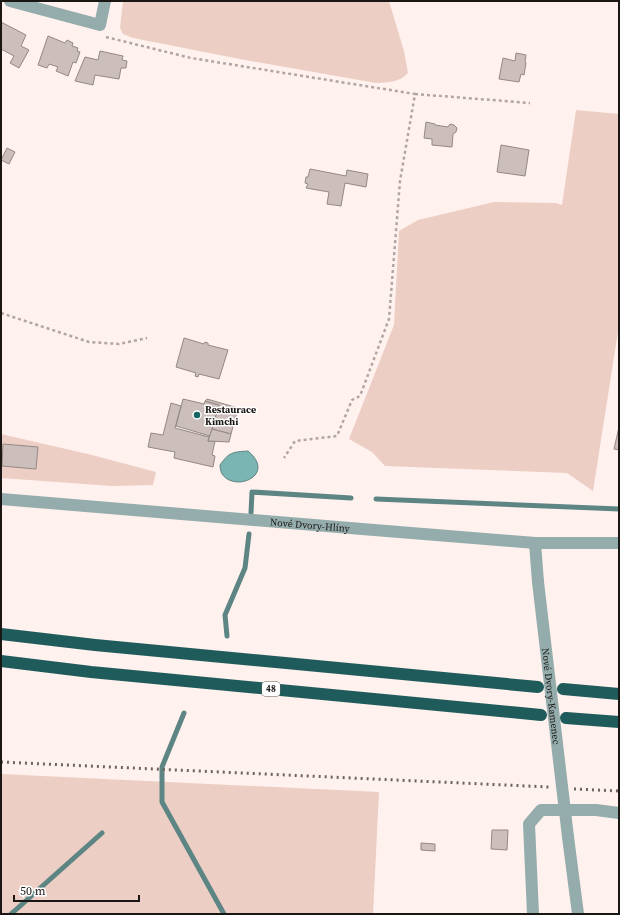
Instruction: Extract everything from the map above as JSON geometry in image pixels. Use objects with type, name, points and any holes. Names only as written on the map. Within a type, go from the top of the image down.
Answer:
[{"type":"highway","points":[[1,634],[103,646],[538,688]]},
{"type":"highway","name":"48","points":[[1,661],[91,672],[541,715]]},
{"type":"highway","points":[[563,689],[619,694]]},
{"type":"highway","points":[[566,718],[619,722]]},
{"type":"street","points":[[10,1],[100,25],[105,1]]},
{"type":"street","name":"Nové Dvory-Hlíny","points":[[1,499],[354,529],[535,542],[619,543]]},
{"type":"street","name":"Nové Dvory-Kamenec","points":[[535,542],[538,582],[578,914]]},
{"type":"street","points":[[533,914],[529,824],[533,819],[541,810],[596,810],[619,813]]},
{"type":"path","points":[[100,25],[100,36],[191,58],[415,94],[530,104]]},
{"type":"path","points":[[284,458],[295,441],[337,436],[352,400],[360,396],[389,319],[400,181],[415,94]]},
{"type":"path","points":[[1,313],[89,342],[119,344],[147,338]]},
{"type":"shaded area","points":[[123,1],[389,1],[404,51],[408,73],[401,79],[376,83],[245,60],[133,38],[123,34],[120,28]]},
{"type":"shaded area","points":[[576,110],[619,114],[619,325],[593,491],[567,473],[385,466],[372,452],[349,439],[394,325],[399,231],[418,220],[494,202],[556,203],[562,205]]},
{"type":"shaded area","points":[[1,434],[92,455],[156,472],[153,485],[112,486],[1,478]]},
{"type":"shaded area","points":[[1,774],[379,792],[373,914],[1,914]]},
{"type":"water","points":[[248,451],[256,460],[258,467],[256,474],[251,479],[236,482],[228,479],[222,474],[220,465],[226,457],[239,452]]},
{"type":"building","points":[[1,22],[26,35],[21,46],[29,50],[19,68],[10,63],[14,56],[1,49]]},
{"type":"building","points":[[48,36],[65,43],[67,40],[73,43],[72,46],[78,48],[77,51],[80,52],[76,63],[73,62],[68,76],[56,71],[58,67],[49,64],[47,68],[38,65]]},
{"type":"building","points":[[100,51],[123,56],[122,60],[127,61],[126,68],[121,68],[119,79],[95,75],[93,85],[75,81],[85,57],[98,60]]},
{"type":"building","points":[[516,53],[526,55],[524,75],[521,74],[519,82],[499,79],[503,58],[515,61]]},
{"type":"building","points":[[426,122],[448,127],[450,124],[454,125],[457,128],[456,132],[453,134],[452,147],[432,145],[432,139],[424,138]]},
{"type":"building","points":[[501,145],[529,150],[525,176],[497,172]]},
{"type":"building","points":[[7,148],[15,152],[9,164],[1,160]]},
{"type":"building","points":[[310,169],[346,176],[347,170],[368,174],[366,187],[345,183],[341,206],[327,204],[329,192],[306,188],[308,184],[305,183],[306,177],[308,177]]},
{"type":"building","points":[[184,338],[204,344],[205,342],[208,343],[208,345],[228,350],[219,379],[199,374],[198,377],[195,376],[196,373],[176,367]]},
{"type":"building","name":"Restaurace Kimchi","points":[[183,399],[204,404],[205,401],[219,405],[210,436],[176,426]]},
{"type":"building","points":[[207,399],[238,408],[231,434],[212,429],[219,405],[205,401]]},
{"type":"building","points":[[171,403],[181,406],[175,428],[209,437],[208,441],[215,441],[212,455],[215,456],[213,467],[174,458],[175,452],[148,447],[151,433],[163,435]]},
{"type":"building","points":[[619,427],[619,450],[614,449]]},
{"type":"building","points":[[212,429],[231,434],[229,442],[208,441]]},
{"type":"building","points":[[3,444],[38,447],[36,469],[2,466]]},
{"type":"building","points":[[492,830],[508,830],[507,850],[491,849]]},
{"type":"building","points":[[421,843],[435,844],[435,851],[421,850]]},
{"type":"waterway","points":[[251,513],[252,492],[351,498]]},
{"type":"waterway","points":[[376,499],[619,509]]},
{"type":"waterway","points":[[227,636],[225,615],[245,568],[249,534]]},
{"type":"waterway","points":[[184,713],[162,767],[162,802],[224,914]]},
{"type":"waterway","points":[[11,914],[102,833]]},
{"type":"railway","points":[[1,762],[549,787]]},
{"type":"railway","points":[[574,789],[619,791]]},
{"type":"place","name":"Restaurace Kimchi","points":[[197,415]]}]
